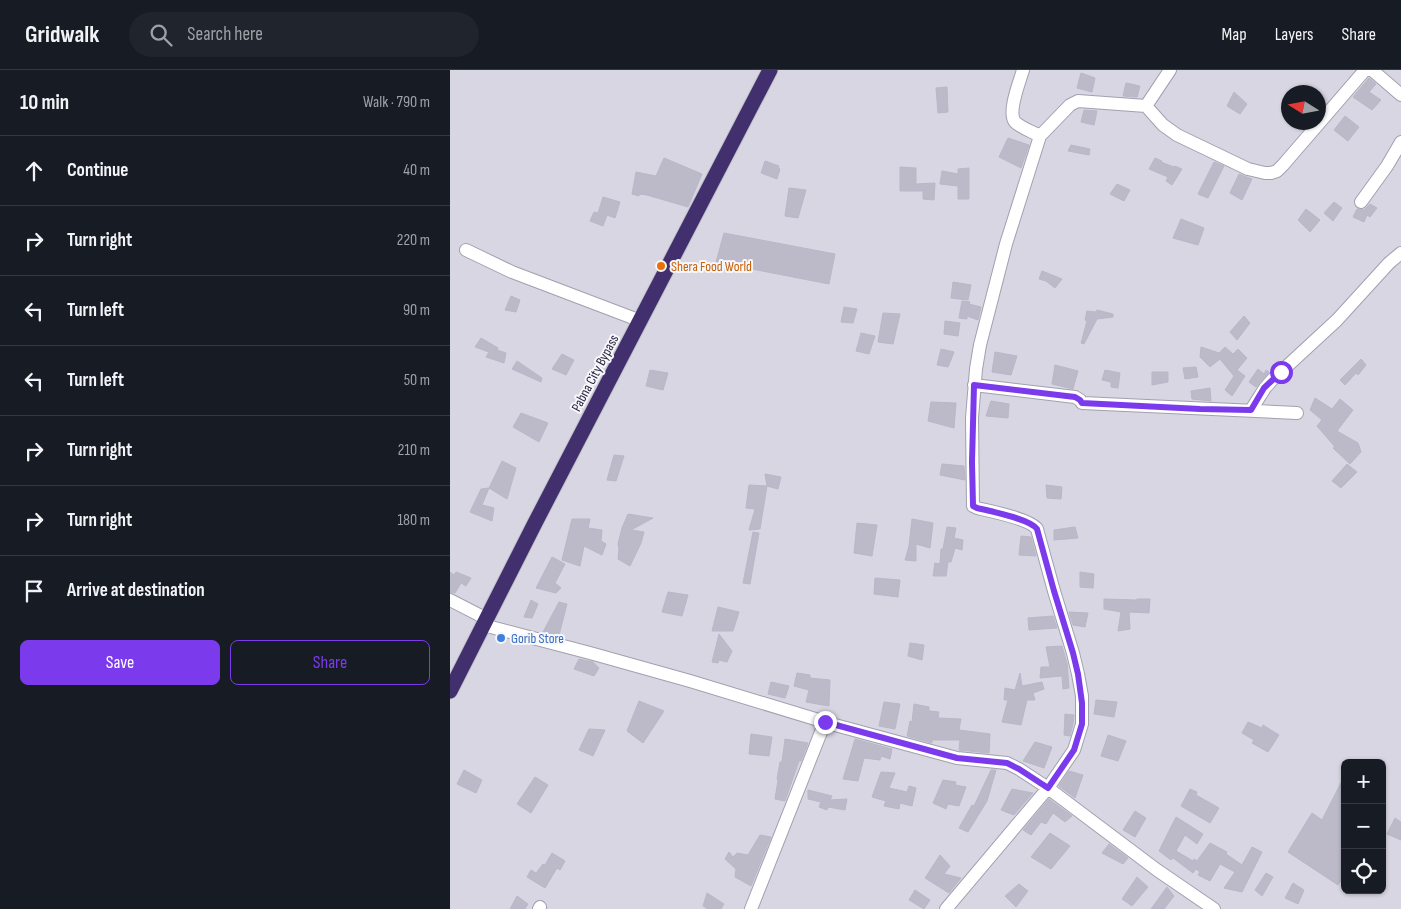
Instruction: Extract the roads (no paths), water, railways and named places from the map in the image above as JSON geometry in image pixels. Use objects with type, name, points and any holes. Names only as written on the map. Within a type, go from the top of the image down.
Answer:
[{"type":"highway","name":"Pabna City Bypass","points":[[450,691],[770,70]]},
{"type":"street","points":[[1023,70],[1014,98],[1015,122],[1040,136]]},
{"type":"street","points":[[1146,106],[1170,70]]},
{"type":"street","points":[[946,909],[1048,788],[1074,750],[1082,724],[1082,696],[1078,674],[1037,529],[1034,525],[1023,520],[973,506],[972,436],[974,385],[980,345],[1006,244],[1040,136],[1070,105],[1078,101],[1146,106],[1163,125],[1177,135],[1248,169],[1271,173],[1277,171],[1283,165],[1364,70]]},
{"type":"street","points":[[1372,70],[1401,95]]},
{"type":"street","points":[[1361,202],[1387,166],[1401,142]]},
{"type":"street","points":[[466,250],[512,272],[641,321]]},
{"type":"street","points":[[1251,410],[1264,388],[1337,320],[1389,263],[1399,258]]},
{"type":"street","points":[[974,385],[1075,397],[1082,403],[1297,412]]},
{"type":"street","points":[[450,600],[485,622],[690,680],[825,722],[957,758],[1007,763],[1048,788],[1157,870],[1214,909]]},
{"type":"street","points":[[751,909],[825,722]]},
{"type":"place","name":"Shera Food World","points":[[661,266]]},
{"type":"place","name":"Gorib Store","points":[[501,638]]}]
